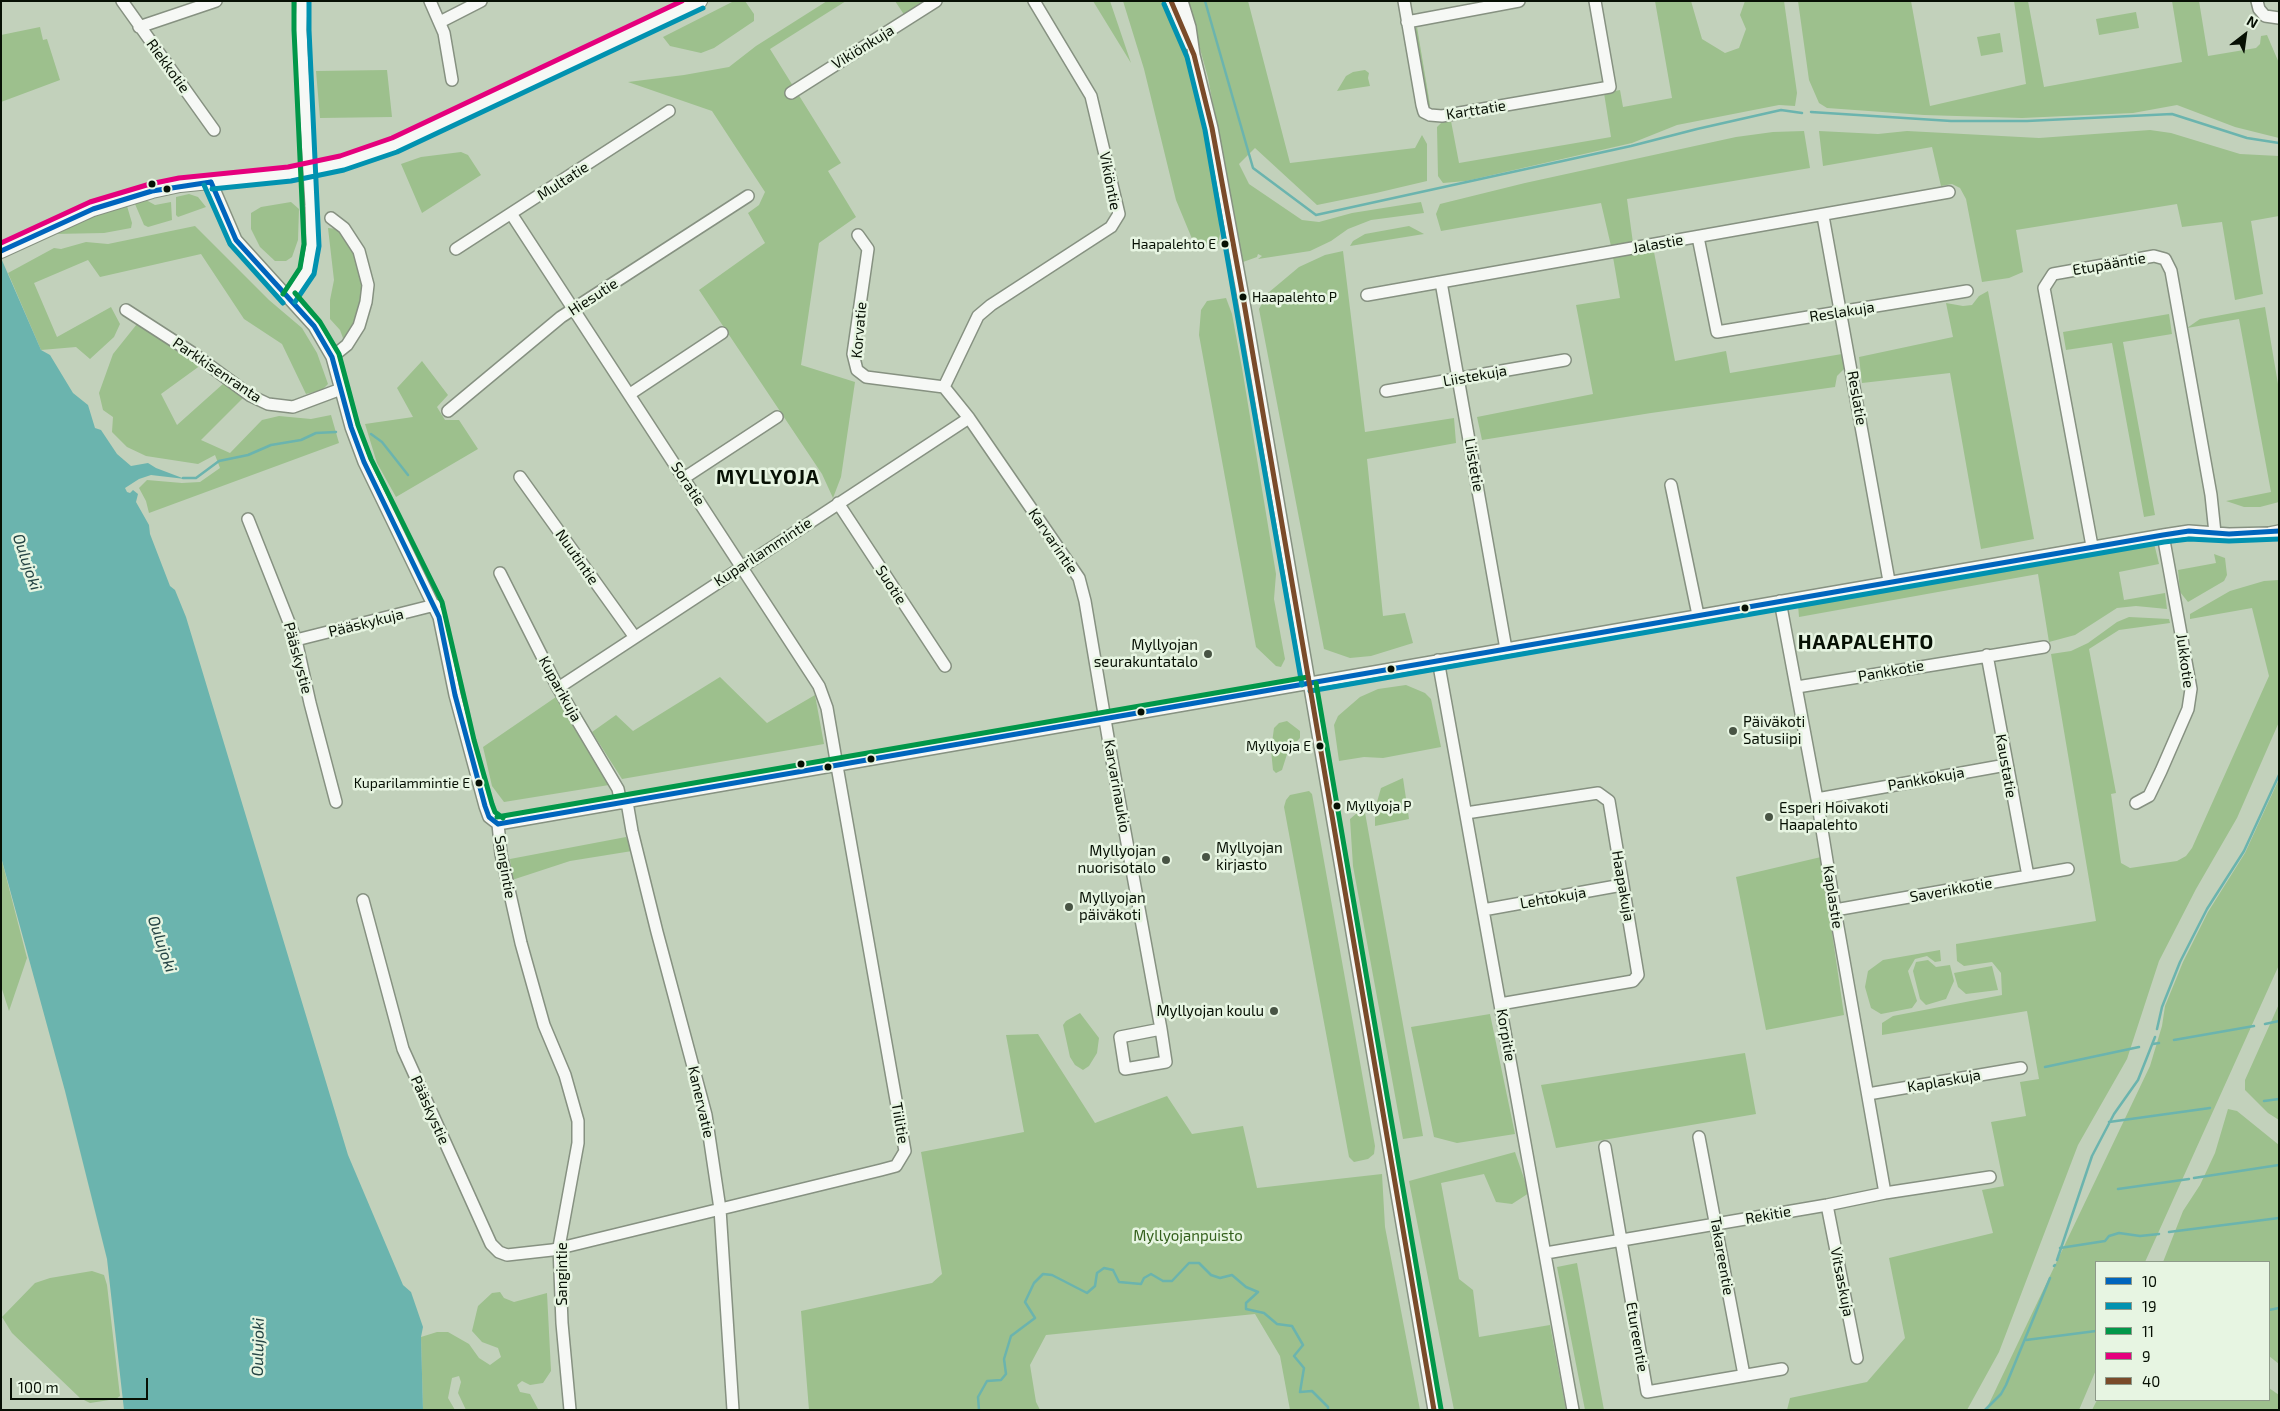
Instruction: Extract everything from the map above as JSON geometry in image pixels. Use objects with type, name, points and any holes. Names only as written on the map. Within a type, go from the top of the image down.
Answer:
[{"type":"main road","points":[[1,251],[93,209],[135,196],[180,185],[289,174],[342,163],[395,145],[700,1]]},
{"type":"street","name":"Riekkotie","points":[[122,1],[214,130]]},
{"type":"street","points":[[139,27],[216,1]]},
{"type":"street","points":[[290,298],[308,272],[312,245],[301,30],[302,1]]},
{"type":"street","points":[[430,1],[440,22],[452,80]]},
{"type":"street","points":[[440,22],[480,1]]},
{"type":"street","name":"Vikiönkuja","points":[[792,93],[936,1]]},
{"type":"street","name":"Vikiöntie","points":[[944,387],[978,316],[991,305],[1111,227],[1119,214],[1091,96],[1034,1]]},
{"type":"street","points":[[1171,1],[1194,55]]},
{"type":"street","points":[[1182,1],[1190,27],[1194,55],[1212,128],[1239,278],[1434,1410]]},
{"type":"street","name":"Karttatie","points":[[1404,1],[1424,112],[1430,115],[1442,116],[1610,87],[1595,1]]},
{"type":"street","points":[[1407,22],[1520,1]]},
{"type":"street","points":[[2257,1],[2259,9],[2264,16],[2279,18]]},
{"type":"street","name":"Multatie","points":[[456,249],[512,215],[669,111]]},
{"type":"street","name":"Sangintie","points":[[211,182],[236,240],[314,326],[332,357],[351,427],[364,462],[435,605],[444,637],[464,732],[485,806],[489,818],[498,824],[501,854],[521,943],[544,1025],[565,1075],[578,1121],[578,1143],[559,1247],[562,1323],[570,1410]]},
{"type":"street","name":"Jalastie","points":[[1366,295],[1823,216],[1949,192]]},
{"type":"street","name":"Hiesutie","points":[[448,411],[561,317],[748,196]]},
{"type":"street","name":"Soratie","points":[[512,215],[820,686],[827,708],[837,766]]},
{"type":"street","name":"Reslatie","points":[[1823,216],[1842,312],[1889,581]]},
{"type":"street","points":[[331,218],[344,228],[359,251],[366,271],[368,285],[366,302],[359,326],[346,346],[332,357]]},
{"type":"street","name":"Korvatie","points":[[858,235],[868,249],[854,354],[857,370],[866,377],[944,387]]},
{"type":"street","name":"Reslakuja","points":[[1698,237],[1717,332],[1967,291]]},
{"type":"street","name":"Etupääntie","points":[[2092,546],[2044,288],[2053,274],[2154,256],[2166,259],[2171,271],[2212,502],[2215,533]]},
{"type":"street","name":"Liistetie","points":[[1441,282],[1506,649]]},
{"type":"street","name":"Parkkisenranta","points":[[126,310],[191,352],[251,396],[268,404],[293,407],[342,389]]},
{"type":"street","points":[[630,394],[722,333]]},
{"type":"street","name":"Liistekuja","points":[[1386,392],[1564,360]]},
{"type":"street","name":"Karvarintie","points":[[944,387],[969,418],[1079,578],[1085,600],[1105,720]]},
{"type":"street","points":[[684,478],[777,417]]},
{"type":"street","name":"Kuparilammintie","points":[[558,688],[634,636],[969,418]]},
{"type":"street","name":"Nuutintie","points":[[520,477],[634,636]]},
{"type":"street","points":[[1671,485],[1698,615]]},
{"type":"street","name":"Suotie","points":[[838,503],[945,666]]},
{"type":"street","name":"Pääskystie","points":[[248,519],[296,640],[312,712],[336,802]]},
{"type":"street","points":[[498,824],[1105,720],[2092,546],[2189,531],[2269,533],[2279,531]]},
{"type":"street","name":"Jukkotie","points":[[2136,803],[2149,796],[2188,709],[2191,689],[2162,535]]},
{"type":"street","name":"Kuparikuja","points":[[500,573],[558,688],[618,789],[624,803]]},
{"type":"street","name":"Kaplastie","points":[[1780,601],[1817,799],[1834,910],[1885,1193]]},
{"type":"street","name":"Pääskykuja","points":[[296,640],[435,605]]},
{"type":"street","name":"Pankkotie","points":[[1796,687],[2044,646]]},
{"type":"street","name":"Kaustatie","points":[[1987,655],[2028,876]]},
{"type":"street","name":"Korpitie","points":[[1438,660],[1573,1410]]},
{"type":"street","name":"Karvarinaukio","points":[[1105,720],[1161,1029],[1166,1062],[1125,1069],[1120,1036],[1161,1029]]},
{"type":"street","name":"Pankkokuja","points":[[1817,799],[2006,765]]},
{"type":"street","name":"Tiilitie","points":[[559,1247],[896,1166],[905,1151],[837,766]]},
{"type":"street","name":"Haapakuja","points":[[1466,814],[1598,793],[1609,801],[1638,975],[1633,981],[1500,1004]]},
{"type":"street","name":"Kanervatie","points":[[624,803],[706,1115],[720,1209],[733,1410]]},
{"type":"street","name":"Saverikkotie","points":[[1834,910],[2068,869]]},
{"type":"street","name":"Lehtokuja","points":[[1483,910],[1622,885]]},
{"type":"street","name":"Pääskystie","points":[[363,900],[403,1049],[491,1244],[499,1252],[507,1256],[552,1250],[559,1247]]},
{"type":"street","name":"Kaplaskuja","points":[[1868,1094],[2021,1068]]},
{"type":"street","name":"Takareentie","points":[[1699,1137],[1744,1375]]},
{"type":"street","name":"Etureentie","points":[[1604,1148],[1647,1392],[1782,1370]]},
{"type":"street","name":"Rekitie","points":[[1546,1253],[1827,1205],[1885,1193],[1990,1177]]},
{"type":"street","name":"Vitsaskuja","points":[[1827,1205],[1857,1358]]},
{"type":"green space","points":[[734,1],[745,1],[754,14],[754,21],[714,48],[701,53],[670,46],[663,37]]},
{"type":"green space","points":[[827,1],[846,1],[770,49],[841,163],[828,171],[856,217],[819,243],[801,365],[855,382],[841,477],[833,498],[822,474],[699,290],[765,243],[748,213],[759,205],[765,192],[712,111],[628,82],[729,67],[756,46]]},
{"type":"green space","points":[[895,1],[927,1],[905,16]]},
{"type":"green space","points":[[1093,1],[1110,1],[1131,63]]},
{"type":"green space","points":[[1123,1],[1167,1],[1176,24],[1189,68],[1216,189],[1220,234],[1218,244],[1195,246],[1176,200],[1144,69]]},
{"type":"green space","points":[[1187,1],[1248,1],[1290,163],[1415,148],[1422,135],[1427,144],[1427,181],[1376,193],[1317,205],[1255,148],[1239,164],[1249,184],[1302,220],[1319,222],[1352,213],[1421,202],[1424,213],[1371,220],[1348,229],[1331,241],[1310,251],[1258,259],[1262,256],[1258,254],[1257,257],[1243,262],[1208,78]]},
{"type":"green space","points":[[1655,1],[1691,1],[1702,39],[1725,53],[1739,48],[1746,29],[1740,15],[1745,1],[1784,1],[1797,93],[1795,106],[1779,105],[1677,125],[1632,143],[1466,181],[1443,183],[1438,176],[1437,127],[1444,120],[1469,115],[1470,119],[1451,121],[1459,163],[1611,137],[1604,93],[1620,90],[1623,107],[1672,98]]},
{"type":"green space","points":[[1798,1],[1911,1],[1930,106],[2026,84],[2014,1],[2028,1],[2044,87],[2182,62],[2172,1],[2199,1],[2208,56],[2256,48],[2260,44],[2261,36],[2267,35],[2279,63],[2279,138],[2235,127],[2177,105],[2133,113],[2022,118],[1924,115],[1827,108],[1819,103],[1809,80]]},
{"type":"green space","points":[[2136,12],[2139,28],[2099,35],[2096,19]]},
{"type":"green space","points":[[40,27],[43,40],[47,39],[60,80],[1,102],[1,35]]},
{"type":"green space","points":[[1417,27],[1430,105],[1429,107],[1414,30]]},
{"type":"green space","points":[[2000,33],[2003,52],[1981,56],[1977,37]]},
{"type":"green space","points":[[387,70],[392,117],[320,118],[316,71]]},
{"type":"green space","points":[[1365,70],[1369,73],[1370,86],[1337,91],[1346,76],[1353,72]]},
{"type":"green space","points":[[2150,130],[2171,133],[2240,154],[2279,156],[2279,216],[2251,221],[2263,294],[2235,300],[2222,222],[2182,227],[2177,204],[2016,230],[2023,272],[2009,278],[1982,282],[1966,199],[1960,188],[1952,184],[1941,186],[1932,147],[1823,166],[1819,131],[1878,134],[1907,131],[2039,138]]},
{"type":"green space","points":[[1804,131],[1810,168],[1627,199],[1633,243],[1611,246],[1601,203],[1441,231],[1436,214],[1440,204],[1525,183],[1736,137],[1773,132]]},
{"type":"green space","points":[[461,152],[468,155],[481,175],[422,213],[401,164],[421,157]]},
{"type":"green space","points":[[189,194],[198,197],[206,207],[178,217],[176,215],[176,197]]},
{"type":"green space","points":[[146,200],[155,205],[171,202],[172,220],[148,227],[144,225],[135,204]]},
{"type":"green space","points":[[291,202],[299,209],[298,240],[292,257],[286,261],[275,261],[260,247],[251,229],[251,213],[261,207]]},
{"type":"green space","points":[[127,206],[132,223],[131,228],[104,233],[53,234],[92,217]]},
{"type":"green space","points":[[195,226],[269,300],[302,328],[317,353],[328,384],[322,390],[306,394],[282,344],[244,319],[201,254],[100,277],[88,260],[34,283],[57,337],[111,307],[120,324],[114,337],[90,359],[76,347],[41,350],[8,273],[54,248],[61,249],[86,242],[108,244]]},
{"type":"green space","points":[[1409,226],[1424,234],[1350,246],[1353,241],[1365,234]]},
{"type":"green space","points":[[328,228],[338,229],[345,235],[363,278],[359,311],[348,337],[343,338],[340,330],[330,319],[330,300],[334,280]]},
{"type":"green space","points":[[1343,251],[1365,432],[1454,418],[1456,443],[1367,459],[1383,616],[1405,613],[1413,643],[1371,656],[1350,658],[1324,649],[1259,309],[1268,293],[1299,267],[1325,255]]},
{"type":"green space","points":[[1654,252],[1675,361],[1726,351],[1730,373],[1842,354],[1845,368],[1837,376],[1835,387],[1651,413],[1482,440],[1477,417],[1593,394],[1576,305],[1620,298],[1613,257]]},
{"type":"green space","points":[[1988,291],[2034,539],[1981,549],[1950,373],[1862,383],[1859,357],[1953,337],[1946,303],[1963,306],[1972,305],[1979,296]]},
{"type":"green space","points":[[1226,298],[1232,314],[1242,368],[1276,574],[1274,599],[1285,659],[1281,667],[1276,666],[1256,647],[1199,335],[1201,310],[1207,301]]},
{"type":"green space","points":[[2265,307],[2279,390],[2279,502],[2260,507],[2244,507],[2226,501],[2271,492],[2239,319],[2187,328],[2200,319]]},
{"type":"green space","points":[[2169,314],[2172,334],[2123,342],[2155,515],[2144,517],[2112,343],[2066,350],[2063,332]]},
{"type":"green space","points":[[137,324],[201,365],[161,394],[177,425],[224,383],[244,397],[201,440],[230,453],[262,420],[279,416],[311,419],[331,415],[339,443],[149,513],[146,501],[139,488],[147,480],[182,483],[200,482],[220,468],[215,455],[198,464],[146,456],[127,447],[112,432],[113,417],[103,410],[99,393],[113,354]]},
{"type":"green space","points":[[422,361],[448,395],[437,407],[445,420],[459,420],[478,449],[396,497],[377,463],[365,424],[413,417],[397,388]]},
{"type":"green space","points":[[2154,543],[2159,564],[2119,572],[2124,600],[2165,593],[2167,609],[2136,606],[2117,608],[2075,635],[2049,642],[2038,574],[1799,617],[1798,605]]},
{"type":"green space","points":[[2214,554],[2225,558],[2227,575],[2224,581],[2188,602],[2180,592],[2178,570],[2216,563]]},
{"type":"green space","points":[[2279,580],[2279,722],[2237,818],[2196,889],[2159,961],[2127,1059],[2078,1145],[1999,1352],[1967,1410],[1787,1410],[1790,1398],[1867,1382],[1905,1338],[1889,1258],[1993,1233],[1982,1190],[2004,1186],[1991,1122],[2026,1116],[2020,1082],[2039,1079],[2027,1011],[1882,1035],[1882,1023],[1893,1016],[2002,995],[2001,973],[1992,962],[1964,966],[1957,961],[1956,944],[2096,921],[2051,654],[2071,651],[2088,643],[2117,622],[2129,617],[2169,619],[2170,623],[2119,630],[2089,649],[2116,793],[2111,794],[2121,863],[2130,868],[2177,861],[2186,856],[2192,848],[2269,676],[2252,608],[2190,619],[2190,614],[2230,591],[2264,581]]},
{"type":"green space","points":[[720,677],[767,723],[815,695],[824,744],[622,779],[592,732],[616,715],[633,731]]},
{"type":"green space","points":[[1406,685],[1425,693],[1431,699],[1441,747],[1383,758],[1364,757],[1339,761],[1334,725],[1338,716],[1360,697],[1378,689]]},
{"type":"green space","points":[[556,697],[609,785],[504,802],[492,786],[483,747]]},
{"type":"green space","points":[[1287,721],[1300,731],[1300,738],[1288,751],[1282,770],[1276,773],[1273,770],[1271,750],[1274,728],[1279,723]]},
{"type":"green space","points":[[1403,778],[1409,819],[1375,826],[1375,809],[1381,788]]},
{"type":"green space","points":[[2279,779],[2279,965],[2145,1261],[2095,1261],[2095,1372],[2079,1410],[1986,1410],[2150,1066],[2162,1026],[2165,1006],[2183,962],[2208,912],[2245,853]]},
{"type":"green space","points":[[1309,791],[1312,794],[1375,1146],[1374,1154],[1368,1159],[1354,1162],[1349,1157],[1284,807],[1290,795]]},
{"type":"green space","points":[[1364,807],[1423,1136],[1403,1139],[1353,866],[1350,819]]},
{"type":"green space","points":[[626,837],[632,851],[570,861],[512,880],[510,859]]},
{"type":"green space","points":[[1,857],[27,958],[9,1011],[1,986]]},
{"type":"green space","points":[[1821,857],[1844,1015],[1766,1030],[1736,877]]},
{"type":"green space","points":[[1940,950],[1941,961],[1935,962],[1927,956],[1915,959],[1908,971],[1917,1001],[1912,1008],[1881,1014],[1871,1008],[1865,987],[1868,971],[1883,960]]},
{"type":"green space","points":[[1928,960],[1936,967],[1950,965],[1954,981],[1946,999],[1926,1005],[1920,999],[1913,971],[1916,962]]},
{"type":"green space","points":[[1992,966],[1998,990],[1966,994],[1958,987],[1954,973]]},
{"type":"green space","points":[[2279,1004],[2279,1120],[2268,1113],[2245,1090],[2245,1080]]},
{"type":"green space","points":[[1080,1013],[1099,1038],[1097,1053],[1089,1066],[1083,1070],[1075,1065],[1070,1057],[1063,1025],[1066,1021]]},
{"type":"green space","points":[[1490,1014],[1515,1134],[1457,1143],[1434,1137],[1411,1027]]},
{"type":"green space","name":"Myllyojanpuisto","points":[[1038,1034],[1095,1123],[1167,1096],[1192,1134],[1243,1126],[1257,1188],[1382,1174],[1385,1227],[1420,1410],[1290,1410],[1280,1356],[1255,1314],[1046,1335],[1030,1365],[1036,1402],[1040,1410],[809,1410],[801,1311],[932,1283],[942,1274],[921,1152],[1024,1132],[1006,1035]]},
{"type":"green space","points":[[1745,1053],[1756,1114],[1556,1148],[1541,1085]]},
{"type":"green space","points":[[2228,1109],[2237,1111],[2279,1145],[2279,1364],[2270,1357],[2270,1261],[2163,1261],[2183,1211],[2200,1185],[2215,1153]]},
{"type":"green space","points":[[1515,1152],[1529,1193],[1512,1204],[1496,1202],[1484,1174],[1441,1183],[1459,1279],[1473,1290],[1479,1337],[1550,1325],[1566,1410],[1454,1410],[1409,1181]]},
{"type":"green space","points":[[1577,1263],[1604,1410],[1585,1410],[1557,1267]]},
{"type":"green space","points":[[92,1271],[104,1275],[107,1285],[120,1396],[116,1399],[90,1403],[80,1398],[12,1333],[2,1317],[35,1283],[50,1278]]},
{"type":"green space","points":[[500,1292],[504,1298],[514,1302],[547,1293],[551,1371],[543,1383],[530,1385],[522,1381],[517,1385],[520,1392],[530,1394],[538,1409],[466,1410],[458,1393],[461,1382],[459,1376],[452,1378],[448,1398],[455,1410],[423,1410],[421,1337],[437,1332],[448,1332],[469,1344],[479,1358],[490,1365],[501,1357],[498,1348],[482,1342],[472,1331],[478,1306],[492,1293]]},
{"type":"green space","points":[[2270,1389],[2279,1395],[2279,1410],[2092,1410],[2096,1401],[2270,1401]]},
{"type":"water","name":"Oulujoki","points":[[1,258],[41,350],[50,355],[73,393],[88,405],[95,428],[101,430],[117,454],[131,466],[148,463],[185,479],[151,475],[139,479],[125,488],[127,492],[130,493],[133,490],[138,494],[136,502],[149,525],[150,534],[170,586],[175,590],[186,617],[348,1155],[403,1285],[411,1292],[423,1327],[421,1337],[423,1410],[124,1410],[107,1259],[65,1091],[1,857]]},
{"type":"waterway","points":[[1205,1],[1253,168],[1316,215],[1631,146],[1781,110],[1802,113]]},
{"type":"waterway","points":[[1811,112],[1951,121],[2027,121],[2172,114],[2247,138],[2279,143]]},
{"type":"waterway","points":[[183,478],[196,478],[219,461],[248,455],[271,445],[301,440],[316,433],[336,432]]},
{"type":"waterway","points":[[371,434],[382,442],[408,475]]},
{"type":"waterway","points":[[2157,1029],[2162,1007],[2180,962],[2207,909],[2244,851],[2279,775]]},
{"type":"waterway","points":[[2265,1024],[2279,1021]]},
{"type":"waterway","points":[[2174,1040],[2254,1026]]},
{"type":"waterway","points":[[2057,1260],[2092,1156],[2114,1114],[2138,1080],[2155,1037]]},
{"type":"waterway","points":[[2153,1044],[2159,1043]]},
{"type":"waterway","points":[[2045,1067],[2139,1047]]},
{"type":"waterway","points":[[2264,1101],[2279,1099]]},
{"type":"waterway","points":[[2109,1122],[2210,1108]]},
{"type":"waterway","points":[[2194,1178],[2279,1165]]},
{"type":"waterway","points":[[2118,1189],[2189,1179]]},
{"type":"waterway","points":[[2169,1232],[2279,1218]]},
{"type":"waterway","points":[[2060,1248],[2105,1241],[2109,1236],[2119,1233],[2140,1236],[2159,1234]]},
{"type":"waterway","name":"MYLLYOJA","points":[[979,1410],[978,1397],[987,1381],[1001,1380],[1006,1374],[1004,1359],[1011,1336],[1035,1318],[1025,1302],[1034,1283],[1043,1274],[1052,1275],[1087,1293],[1095,1286],[1097,1273],[1104,1268],[1113,1270],[1119,1282],[1141,1284],[1144,1278],[1151,1274],[1163,1281],[1172,1281],[1189,1263],[1199,1263],[1211,1275],[1220,1278],[1232,1275],[1246,1287],[1258,1292],[1246,1303],[1246,1309],[1264,1313],[1277,1324],[1292,1326],[1303,1345],[1294,1356],[1304,1368],[1300,1392],[1312,1391],[1328,1407],[1328,1410]]},
{"type":"waterway","points":[[1985,1410],[2001,1394],[2006,1385],[2050,1278]]},
{"type":"waterway","points":[[2270,1310],[2279,1308]]},
{"type":"waterway","points":[[2026,1340],[2095,1331]]},
{"type":"transit line","name":"11","points":[[283,294],[300,268],[304,244],[294,1]]},
{"type":"transit line","name":"19","points":[[295,302],[314,274],[319,246],[309,1]]},
{"type":"transit line","name":"9","points":[[1,243],[90,202],[150,184],[179,178],[288,167],[340,156],[392,138],[682,1]]},
{"type":"transit line","name":"40","points":[[1171,1],[1194,55],[1212,128],[1243,297],[1434,1410]]},
{"type":"transit line","name":"19","points":[[1164,4],[1187,57],[1205,130],[1302,685]]},
{"type":"transit line","name":"19","points":[[212,189],[291,181],[344,170],[397,152],[703,8]]},
{"type":"transit line","name":"10","points":[[211,182],[236,240],[314,326],[332,357],[351,427],[364,462],[439,617],[455,695],[485,806],[489,817],[498,824]]},
{"type":"transit line","name":"10","points":[[1,251],[93,209],[152,191],[211,182]]},
{"type":"transit line","name":"19","points":[[204,185],[230,244],[283,303]]},
{"type":"transit line","name":"11","points":[[295,293],[320,322],[339,354],[358,425],[371,459],[442,602],[474,740],[492,804],[495,812],[503,818]]},
{"type":"transit line","name":"10","points":[[498,824],[2163,535],[2189,531],[2229,534],[2279,531]]},
{"type":"transit line","name":"19","points":[[1310,691],[2164,542],[2189,539],[2229,541],[2279,539]]},
{"type":"transit line","name":"11","points":[[497,817],[1308,677]]},
{"type":"transit line","name":"11","points":[[1316,683],[1441,1409]]},
{"type":"place","name":"Haapalehto E","points":[[1225,244]]},
{"type":"place","name":"Haapalehto P","points":[[1243,297]]},
{"type":"place","name":"Myllyojan seurakuntatalo","points":[[1208,654]]},
{"type":"place","name":"Päiväkoti Satusiipi","points":[[1733,731]]},
{"type":"place","name":"Myllyoja E","points":[[1320,746]]},
{"type":"place","name":"Kuparilammintie E","points":[[479,783]]},
{"type":"place","name":"Myllyoja P","points":[[1337,806]]},
{"type":"place","name":"Esperi Hoivakoti Haapalehto","points":[[1769,817]]},
{"type":"place","name":"Myllyojan kirjasto","points":[[1206,857]]},
{"type":"place","name":"Myllyojan nuorisotalo","points":[[1166,860]]},
{"type":"place","name":"Myllyojan päiväkoti","points":[[1069,907]]},
{"type":"place","name":"Myllyojan koulu","points":[[1274,1011]]},
{"type":"district","name":"MYLLYOJA","points":[[768,477]]},
{"type":"district","name":"HAAPALEHTO","points":[[1866,642]]}]
